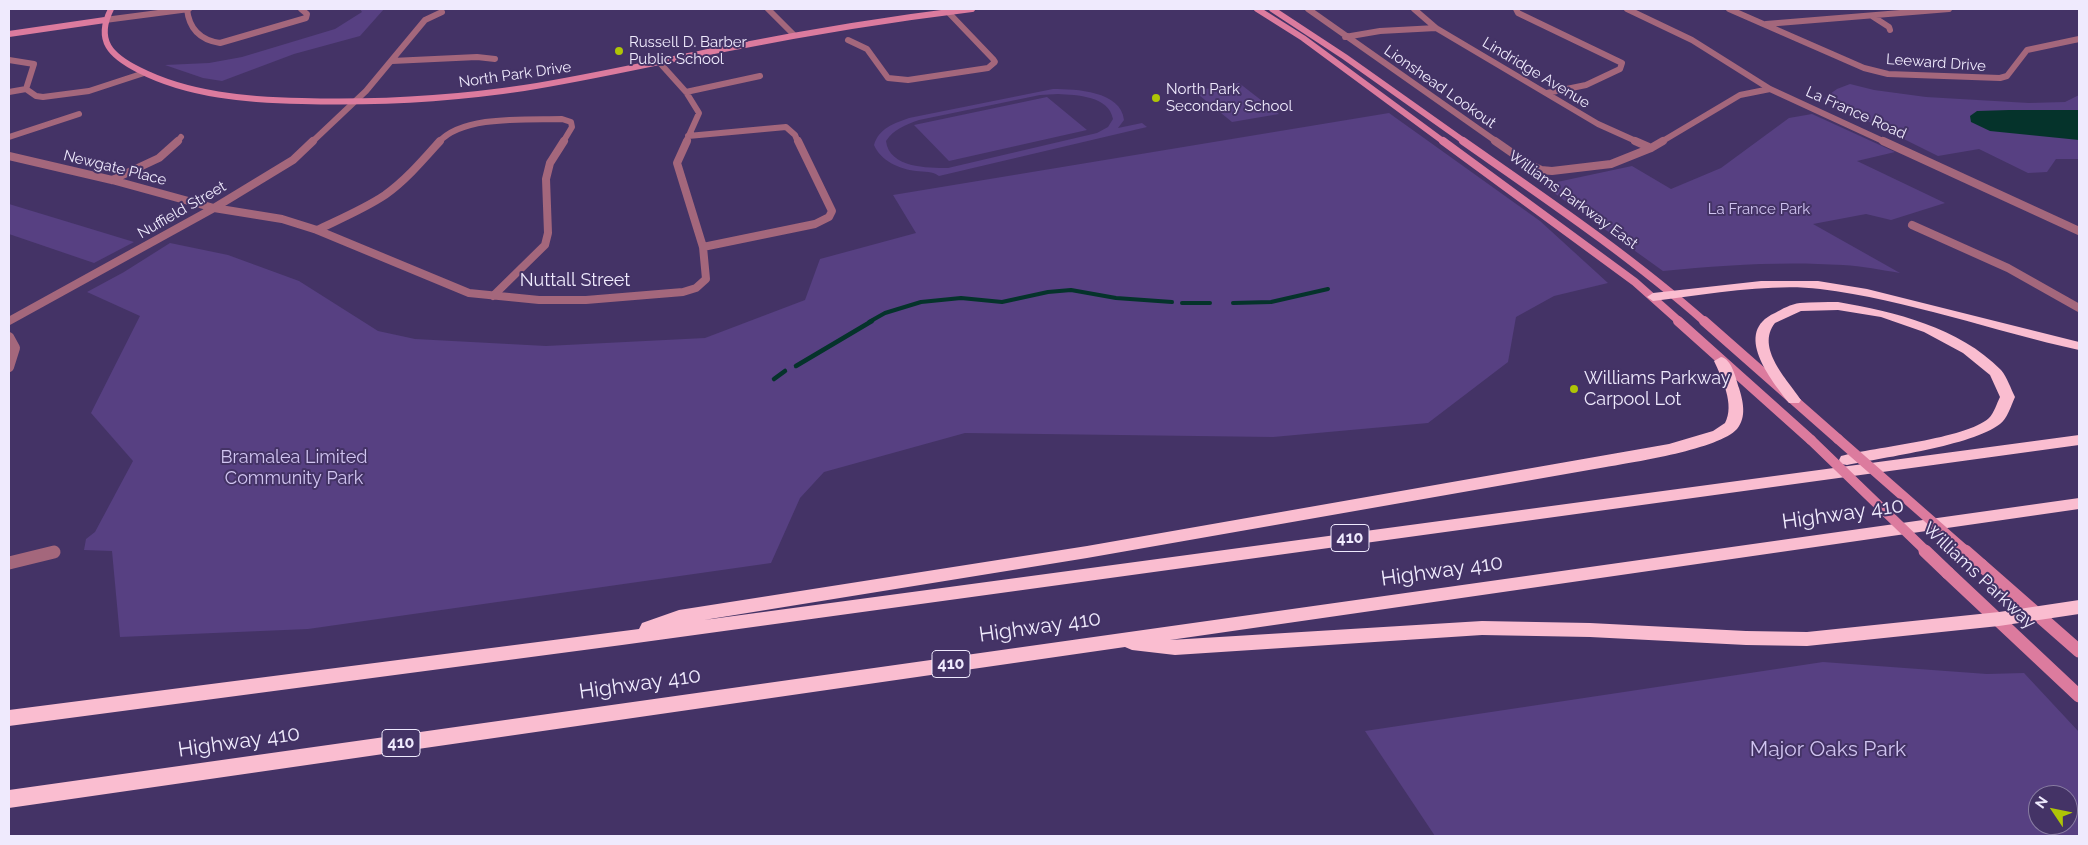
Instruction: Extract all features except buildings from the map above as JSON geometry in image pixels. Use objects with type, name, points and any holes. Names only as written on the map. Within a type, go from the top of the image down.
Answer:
[{"type":"highway","points":[[1653,298],[1761,285],[1818,285],[1867,293],[2079,346]]},
{"type":"highway","points":[[1794,400],[1768,362],[1762,347],[1766,324],[1780,312],[1807,306],[1828,305],[1879,312],[1939,334],[1986,363],[2000,379],[2007,393],[2004,410],[1996,420],[1983,427],[1936,441],[1821,466],[1801,476]]},
{"type":"highway","points":[[622,638],[679,617],[1086,552],[1580,466],[1694,443],[1721,434],[1732,425],[1736,416],[1731,384],[1721,360]]},
{"type":"highway","name":"410","points":[[9,718],[622,638],[1801,476],[2079,440]]},
{"type":"highway","name":"Highway 410","points":[[9,799],[1108,641],[1489,589],[2079,503]]},
{"type":"highway","points":[[1108,641],[1175,648],[1482,628],[1590,630],[1746,638],[1807,639],[1999,620],[2079,608]]},
{"type":"main road","points":[[9,34],[105,20],[111,9]]},
{"type":"main road","name":"North Park Drive","points":[[105,20],[103,37],[113,54],[144,73],[178,85],[232,96],[276,100],[355,102],[431,99],[490,93],[556,83],[794,35],[972,9]]},
{"type":"main road","name":"Williams Parkway East","points":[[1257,9],[1303,38],[1605,259],[1653,298],[1811,440]]},
{"type":"main road","name":"Williams Parkway East","points":[[1272,9],[1346,57],[1598,235],[1673,295],[1838,439]]},
{"type":"main road","name":"Williams Parkway","points":[[1838,439],[2079,651]]},
{"type":"main road","name":"Williams Parkway","points":[[1811,440],[1948,573],[2079,696]]},
{"type":"street","points":[[105,20],[188,9],[187,20],[189,26],[208,42],[220,43],[297,22],[306,18],[307,14],[301,9]]},
{"type":"street","points":[[768,9],[794,35]]},
{"type":"street","name":"Lionshead Lookout","points":[[1308,9],[1528,164],[1541,170],[1552,171],[1611,164],[1651,148],[1740,95],[1770,89]]},
{"type":"street","name":"Lindridge Avenue","points":[[1414,9],[1436,28],[1598,124],[1651,148]]},
{"type":"street","points":[[1516,9],[1518,13],[1622,63],[1620,68],[1586,85],[1547,93]]},
{"type":"street","name":"La France Road","points":[[1627,9],[1692,40],[1770,89],[2079,231]]},
{"type":"street","name":"Leeward Drive","points":[[1729,9],[1864,68],[1888,74],[2000,78],[2007,76],[2027,50],[2079,39]]},
{"type":"street","points":[[1763,24],[1949,9]]},
{"type":"street","name":"Nuffield Street","points":[[9,321],[214,208],[293,160],[355,102],[392,61],[425,20],[442,12]]},
{"type":"street","points":[[848,40],[867,49],[886,75],[894,80],[908,80],[981,70],[993,66],[995,62],[993,58],[948,12]]},
{"type":"street","points":[[1872,16],[1890,30]]},
{"type":"street","points":[[1346,37],[1380,31],[1436,28]]},
{"type":"street","points":[[392,61],[477,57],[495,59]]},
{"type":"street","points":[[9,60],[34,64],[26,89]]},
{"type":"street","name":"Nuttall Street","points":[[214,208],[282,219],[317,230],[469,293],[557,301],[620,299],[684,291],[700,287],[706,280],[703,247],[677,163],[700,113],[686,92],[659,62]]},
{"type":"street","points":[[9,92],[26,89],[36,96],[52,97],[89,91],[144,73]]},
{"type":"street","points":[[686,92],[760,76]]},
{"type":"street","points":[[9,137],[79,114]]},
{"type":"street","points":[[317,230],[372,203],[387,193],[400,183],[446,134],[455,129],[504,122],[562,119],[571,122],[572,127],[550,163],[546,179],[548,233],[545,245],[493,296]]},
{"type":"street","points":[[688,136],[786,127],[794,135],[832,211],[829,217],[815,224],[703,247]]},
{"type":"street","points":[[112,180],[162,156],[174,147],[182,137]]},
{"type":"street","name":"Newgate Place","points":[[9,156],[112,180],[214,208]]},
{"type":"street","points":[[1912,225],[2008,268],[2079,308]]},
{"type":"street","points":[[9,337],[15,348],[9,367]]},
{"type":"street","points":[[9,563],[54,552]]},
{"type":"green space","points":[[360,9],[384,9],[360,36],[294,54],[222,81],[203,78],[165,65],[209,63],[242,57],[335,29],[362,12]]},
{"type":"green space","points":[[1239,83],[1279,114],[1232,122],[1194,91]]},
{"type":"green space","points":[[1850,84],[1874,90],[1926,97],[2029,103],[2065,102],[2079,95],[2079,159],[2056,159],[2047,172],[2028,173],[1979,149],[1938,156],[1823,99],[1837,89]]},
{"type":"green space","points":[[1053,89],[1063,89],[1085,91],[1106,97],[1115,103],[1121,110],[1124,120],[1118,128],[1142,123],[1147,127],[939,176],[931,172],[910,170],[897,166],[886,160],[877,151],[874,145],[880,134],[893,124],[909,118]],"holes":[[[1040,95],[1083,96],[1099,101],[1110,111],[1113,119],[1108,127],[1097,133],[948,168],[911,165],[894,157],[886,141],[896,130],[919,120]]]},
{"type":"green space","points":[[1047,97],[1087,130],[949,161],[914,125]]},
{"type":"green space","name":"Bramalea Limited Community Park","points":[[1389,113],[1540,221],[1608,283],[1554,296],[1516,317],[1508,362],[1428,423],[1273,437],[965,433],[824,472],[800,498],[771,563],[308,629],[120,637],[112,551],[84,550],[86,539],[95,532],[133,461],[91,413],[140,316],[87,292],[124,272],[170,243],[228,255],[299,281],[378,331],[415,339],[546,346],[705,338],[805,300],[820,259],[916,233],[893,195]]},
{"type":"green space","name":"La France Park","points":[[1812,114],[1895,152],[1857,161],[1945,203],[1891,220],[1866,214],[1813,224],[1900,273],[1872,268],[1798,263],[1730,265],[1663,271],[1543,185],[1632,166],[1671,189],[1721,168],[1789,118]]},
{"type":"green space","points":[[9,204],[134,242],[94,263],[9,234]]},
{"type":"green space","name":"Major Oaks Park","points":[[1823,662],[1987,674],[2024,673],[2079,732],[2079,836],[1435,836],[1365,731]]},
{"type":"shaded area","points":[[2079,110],[2079,140],[1990,131],[1971,122],[1970,116],[1977,111]]},
{"type":"waterway","points":[[1233,303],[1271,302],[1328,289]]},
{"type":"waterway","points":[[869,322],[885,313],[921,302],[961,298],[1002,302],[1048,292],[1071,290],[1116,298],[1172,302]]},
{"type":"waterway","points":[[1182,303],[1210,303]]},
{"type":"waterway","points":[[796,366],[872,321]]},
{"type":"waterway","points":[[774,379],[785,371]]},
{"type":"place","name":"Russell D. Barber Public School","points":[[619,51]]},
{"type":"place","name":"North Park Secondary School","points":[[1156,98]]},
{"type":"place","name":"Williams Parkway Carpool Lot","points":[[1574,389]]}]
